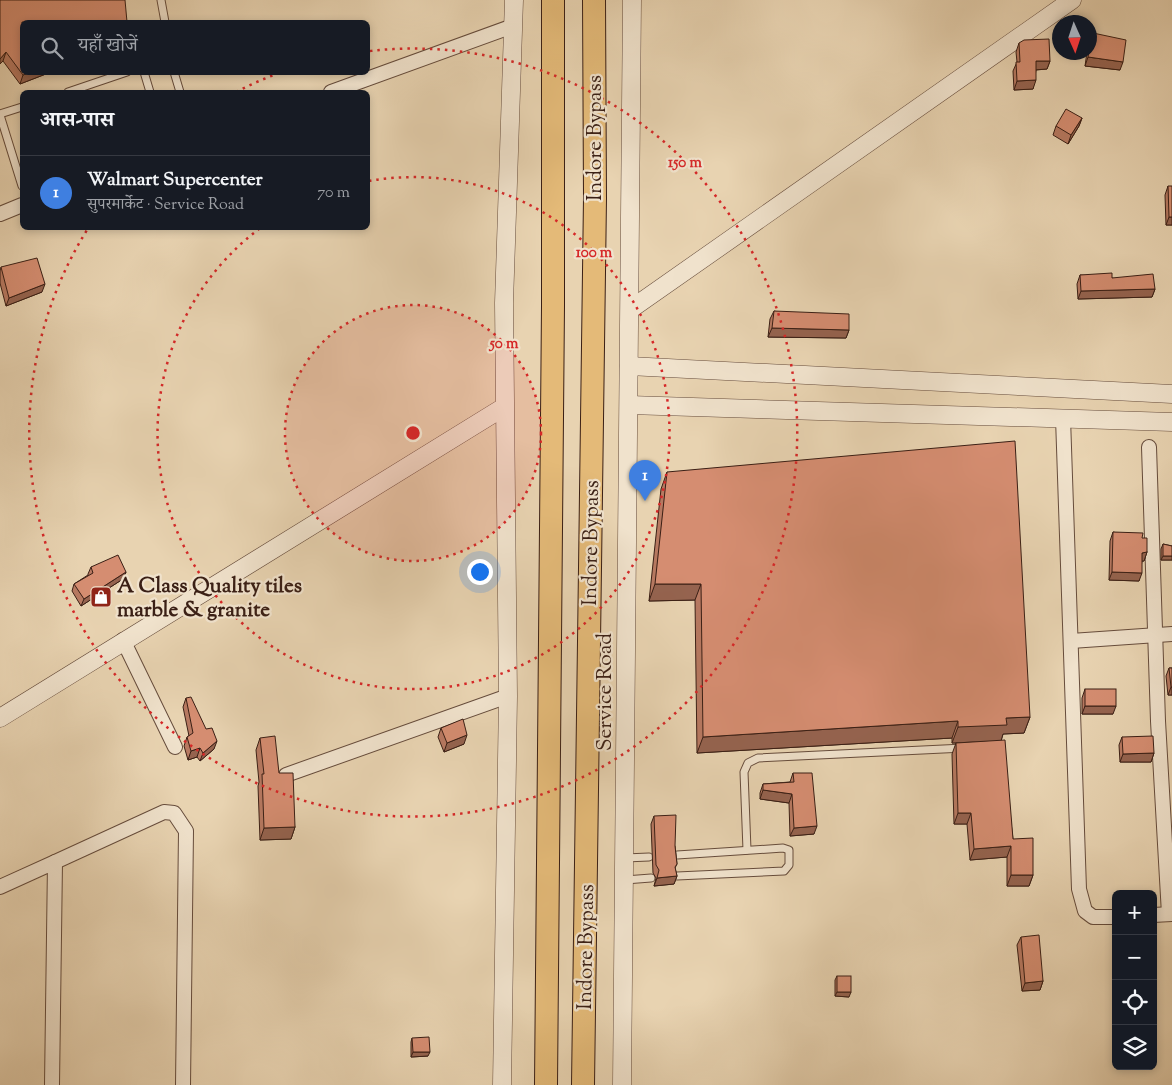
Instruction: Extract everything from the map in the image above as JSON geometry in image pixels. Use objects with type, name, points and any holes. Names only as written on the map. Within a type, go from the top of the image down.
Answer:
[{"type":"highway","name":"Indore Bypass","points":[[546,1085],[553,326],[553,0]]},
{"type":"highway","name":"Indore Bypass","points":[[583,1085],[594,198],[594,0]]},
{"type":"street","points":[[502,1085],[508,696],[504,303],[514,0]]},
{"type":"street","name":"Service Road","points":[[622,1085],[631,308],[632,0]]},
{"type":"street","points":[[631,308],[1072,0]]},
{"type":"street","points":[[338,90],[514,26]]},
{"type":"street","points":[[0,214],[20,206]]},
{"type":"street","points":[[629,366],[1172,394]]},
{"type":"street","points":[[629,405],[1172,422]]},
{"type":"street","points":[[0,718],[123,640],[504,407]]},
{"type":"street","points":[[1063,418],[1079,889],[1085,911],[1092,917],[1112,916]]},
{"type":"street","points":[[1149,447],[1158,721],[1170,914],[1157,915]]},
{"type":"street","points":[[1071,641],[1172,634]]},
{"type":"street","points":[[123,640],[175,747]]},
{"type":"street","points":[[286,775],[508,696]]},
{"type":"street","points":[[0,887],[164,812],[174,813],[182,822],[186,831],[183,1085]]},
{"type":"street","points":[[52,1085],[55,862]]},
{"type":"lane","points":[[161,0],[164,20]]},
{"type":"lane","points":[[74,90],[118,75]]},
{"type":"lane","points":[[145,75],[149,90]]},
{"type":"lane","points":[[175,75],[179,90]]},
{"type":"lane","points":[[20,108],[0,115],[20,180]]},
{"type":"lane","points":[[747,850],[744,772],[748,764],[758,758],[970,748]]},
{"type":"lane","points":[[677,855],[787,849],[789,865],[784,871],[677,876]]},
{"type":"lane","points":[[625,858],[649,857]]},
{"type":"lane","points":[[624,880],[651,878]]},
{"type":"building","points":[[0,0],[125,0],[127,20],[20,20],[20,71],[6,52],[0,59]]},
{"type":"building","points":[[1097,34],[1126,40],[1123,62],[1097,58]]},
{"type":"building","points":[[1049,39],[1050,61],[1036,61],[1036,80],[1017,81],[1016,62],[1020,62],[1019,43],[1024,40]]},
{"type":"building","points":[[1066,109],[1082,118],[1071,135],[1056,126]]},
{"type":"building","points":[[1168,186],[1172,186],[1172,217],[1169,217]]},
{"type":"building","points":[[37,258],[45,284],[9,298],[1,267]]},
{"type":"building","points":[[1112,273],[1112,278],[1153,274],[1155,289],[1081,291],[1080,275]]},
{"type":"building","points":[[774,311],[849,314],[849,330],[772,328]]},
{"type":"building","points":[[1015,441],[1030,717],[1006,718],[1007,725],[958,727],[958,721],[703,737],[701,584],[655,584],[667,472]]},
{"type":"building","points":[[1113,532],[1143,533],[1142,538],[1147,538],[1147,552],[1142,553],[1142,573],[1112,572]]},
{"type":"building","points":[[1163,544],[1172,546],[1172,556],[1163,556]]},
{"type":"building","points":[[118,555],[126,572],[84,599],[74,584],[93,573],[91,567]]},
{"type":"building","points":[[1169,668],[1172,668],[1172,687],[1171,687]]},
{"type":"building","points":[[1085,689],[1116,689],[1116,706],[1085,706]]},
{"type":"building","points":[[191,697],[206,729],[212,728],[217,741],[203,753],[200,748],[191,751],[187,737],[193,733],[186,698]]},
{"type":"building","points":[[463,719],[467,735],[447,743],[441,728]]},
{"type":"building","points":[[275,736],[279,773],[293,773],[295,827],[264,828],[262,774],[264,774],[260,738]]},
{"type":"building","points":[[1153,736],[1154,753],[1123,754],[1122,737]]},
{"type":"building","points":[[1005,740],[1013,839],[1033,838],[1033,875],[1011,875],[1011,846],[974,849],[971,813],[958,813],[956,743]]},
{"type":"building","points":[[793,773],[812,773],[817,826],[794,828],[792,794],[763,790],[763,784],[794,782]]},
{"type":"building","points":[[676,815],[675,846],[677,864],[675,867],[677,876],[657,878],[659,870],[656,865],[654,816]]},
{"type":"building","points":[[1039,935],[1043,981],[1025,983],[1021,937]]},
{"type":"building","points":[[837,976],[851,976],[851,992],[837,992]]},
{"type":"building","points":[[429,1037],[430,1052],[413,1052],[412,1038]]},
{"type":"place","name":"Walmart Supercenter","points":[[645,501]]},
{"type":"place","name":"A Class Quality tiles marble & granite","points":[[101,597]]}]
